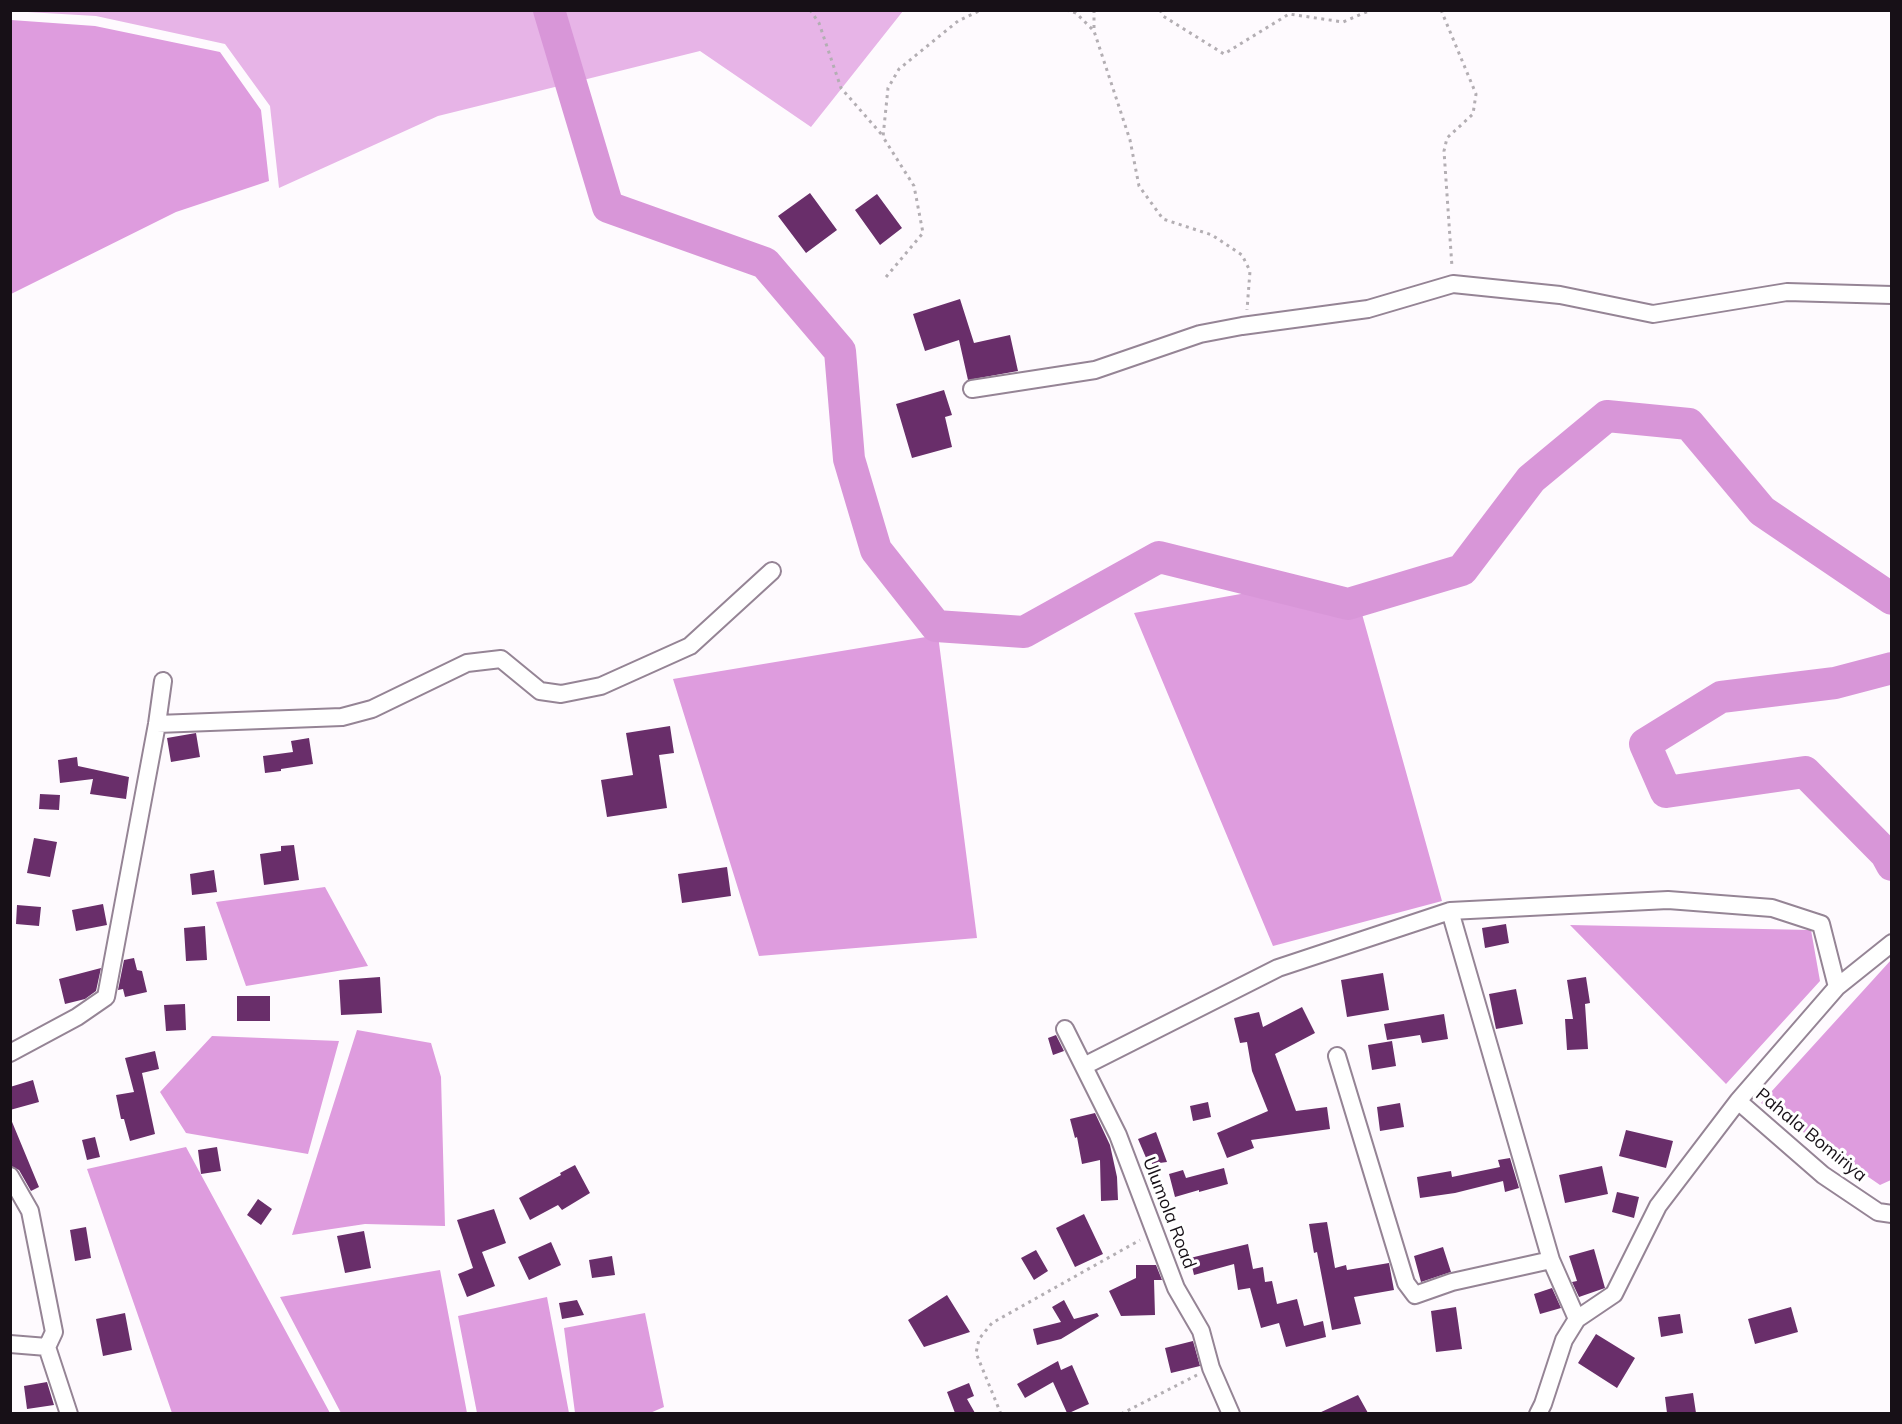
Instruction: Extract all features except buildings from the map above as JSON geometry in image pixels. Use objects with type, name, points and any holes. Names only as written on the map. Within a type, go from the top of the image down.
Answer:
[{"type":"street","points":[[972,389],[1095,370],[1200,334],[1368,309],[1453,284],[1560,295],[1653,314],[1787,292],[1892,295]]},
{"type":"street","points":[[158,724],[342,717],[372,710],[467,663],[501,659],[540,691],[561,694],[601,686],[690,646],[772,571]]},
{"type":"street","points":[[10,1053],[77,1017],[106,997],[158,724],[163,681]]},
{"type":"street","points":[[1084,1066],[1278,968],[1450,912],[1668,900],[1772,908],[1821,924],[1836,987]]},
{"type":"street","points":[[1450,912],[1551,1260],[1577,1319]]},
{"type":"street","points":[[1544,1410],[1564,1340],[1577,1319],[1614,1294],[1658,1206],[1737,1101],[1836,987],[1892,943]]},
{"type":"street","name":"Ulumola Road","points":[[1065,1029],[1118,1135],[1176,1288],[1201,1331],[1211,1368],[1231,1413]]},
{"type":"street","points":[[1337,1056],[1406,1283],[1415,1295],[1452,1282],[1551,1260]]},
{"type":"street","name":"Pahala Bomiriya","points":[[1737,1101],[1823,1175],[1878,1212],[1892,1214]]},
{"type":"street","points":[[10,1176],[30,1211],[54,1332],[47,1347],[69,1413]]},
{"type":"street","points":[[10,1344],[47,1347]]},
{"type":"path","points":[[810,10],[819,23],[841,88],[883,136],[914,186],[923,233],[886,277]]},
{"type":"path","points":[[883,136],[888,88],[899,69],[958,21],[981,10]]},
{"type":"path","points":[[1066,10],[1076,13],[1094,31]]},
{"type":"path","points":[[1094,10],[1094,31],[1130,140],[1139,186],[1163,219],[1212,235],[1242,255],[1250,271],[1247,315],[1242,326]]},
{"type":"path","points":[[1160,10],[1163,16],[1224,54],[1289,14],[1343,22],[1371,10]]},
{"type":"path","points":[[1441,10],[1476,94],[1473,114],[1447,138],[1444,151],[1453,284]]},
{"type":"path","points":[[1001,1413],[976,1353],[979,1339],[992,1323],[1155,1232]]},
{"type":"path","points":[[1120,1413],[1211,1368]]},
{"type":"shaded area","points":[[10,11],[903,11],[811,127],[700,51],[438,116],[279,188],[270,106],[225,44],[96,16]]},
{"type":"shaded area","points":[[11,20],[95,26],[220,52],[261,110],[269,181],[176,212],[11,294]]},
{"type":"shaded area","points":[[1252,592],[1362,614],[1442,901],[1273,946],[1134,613]]},
{"type":"shaded area","points":[[938,635],[977,938],[759,956],[673,679]]},
{"type":"shaded area","points":[[325,887],[368,966],[246,986],[216,902]]},
{"type":"shaded area","points":[[1570,925],[1811,930],[1820,981],[1726,1084]]},
{"type":"shaded area","points":[[1891,960],[1891,1180],[1880,1185],[1761,1103]]},
{"type":"shaded area","points":[[357,1030],[431,1043],[441,1077],[445,1226],[365,1224],[292,1235]]},
{"type":"shaded area","points":[[212,1036],[339,1041],[308,1154],[186,1133],[160,1092]]},
{"type":"shaded area","points":[[186,1147],[330,1413],[172,1413],[87,1169]]},
{"type":"shaded area","points":[[440,1270],[467,1413],[341,1413],[280,1297]]},
{"type":"shaded area","points":[[547,1297],[569,1413],[477,1413],[458,1316]]},
{"type":"shaded area","points":[[645,1313],[664,1407],[650,1413],[575,1413],[564,1328]]},
{"type":"waterway","points":[[549,10],[608,207],[765,263],[840,351],[849,459],[876,550],[936,626],[1024,632],[1159,557],[1348,604],[1462,570],[1531,479],[1607,416],[1689,424],[1762,511],[1892,599]]},
{"type":"waterway","points":[[1892,668],[1835,683],[1721,697],[1645,744],[1666,792],[1805,772],[1886,854],[1892,865]]}]
